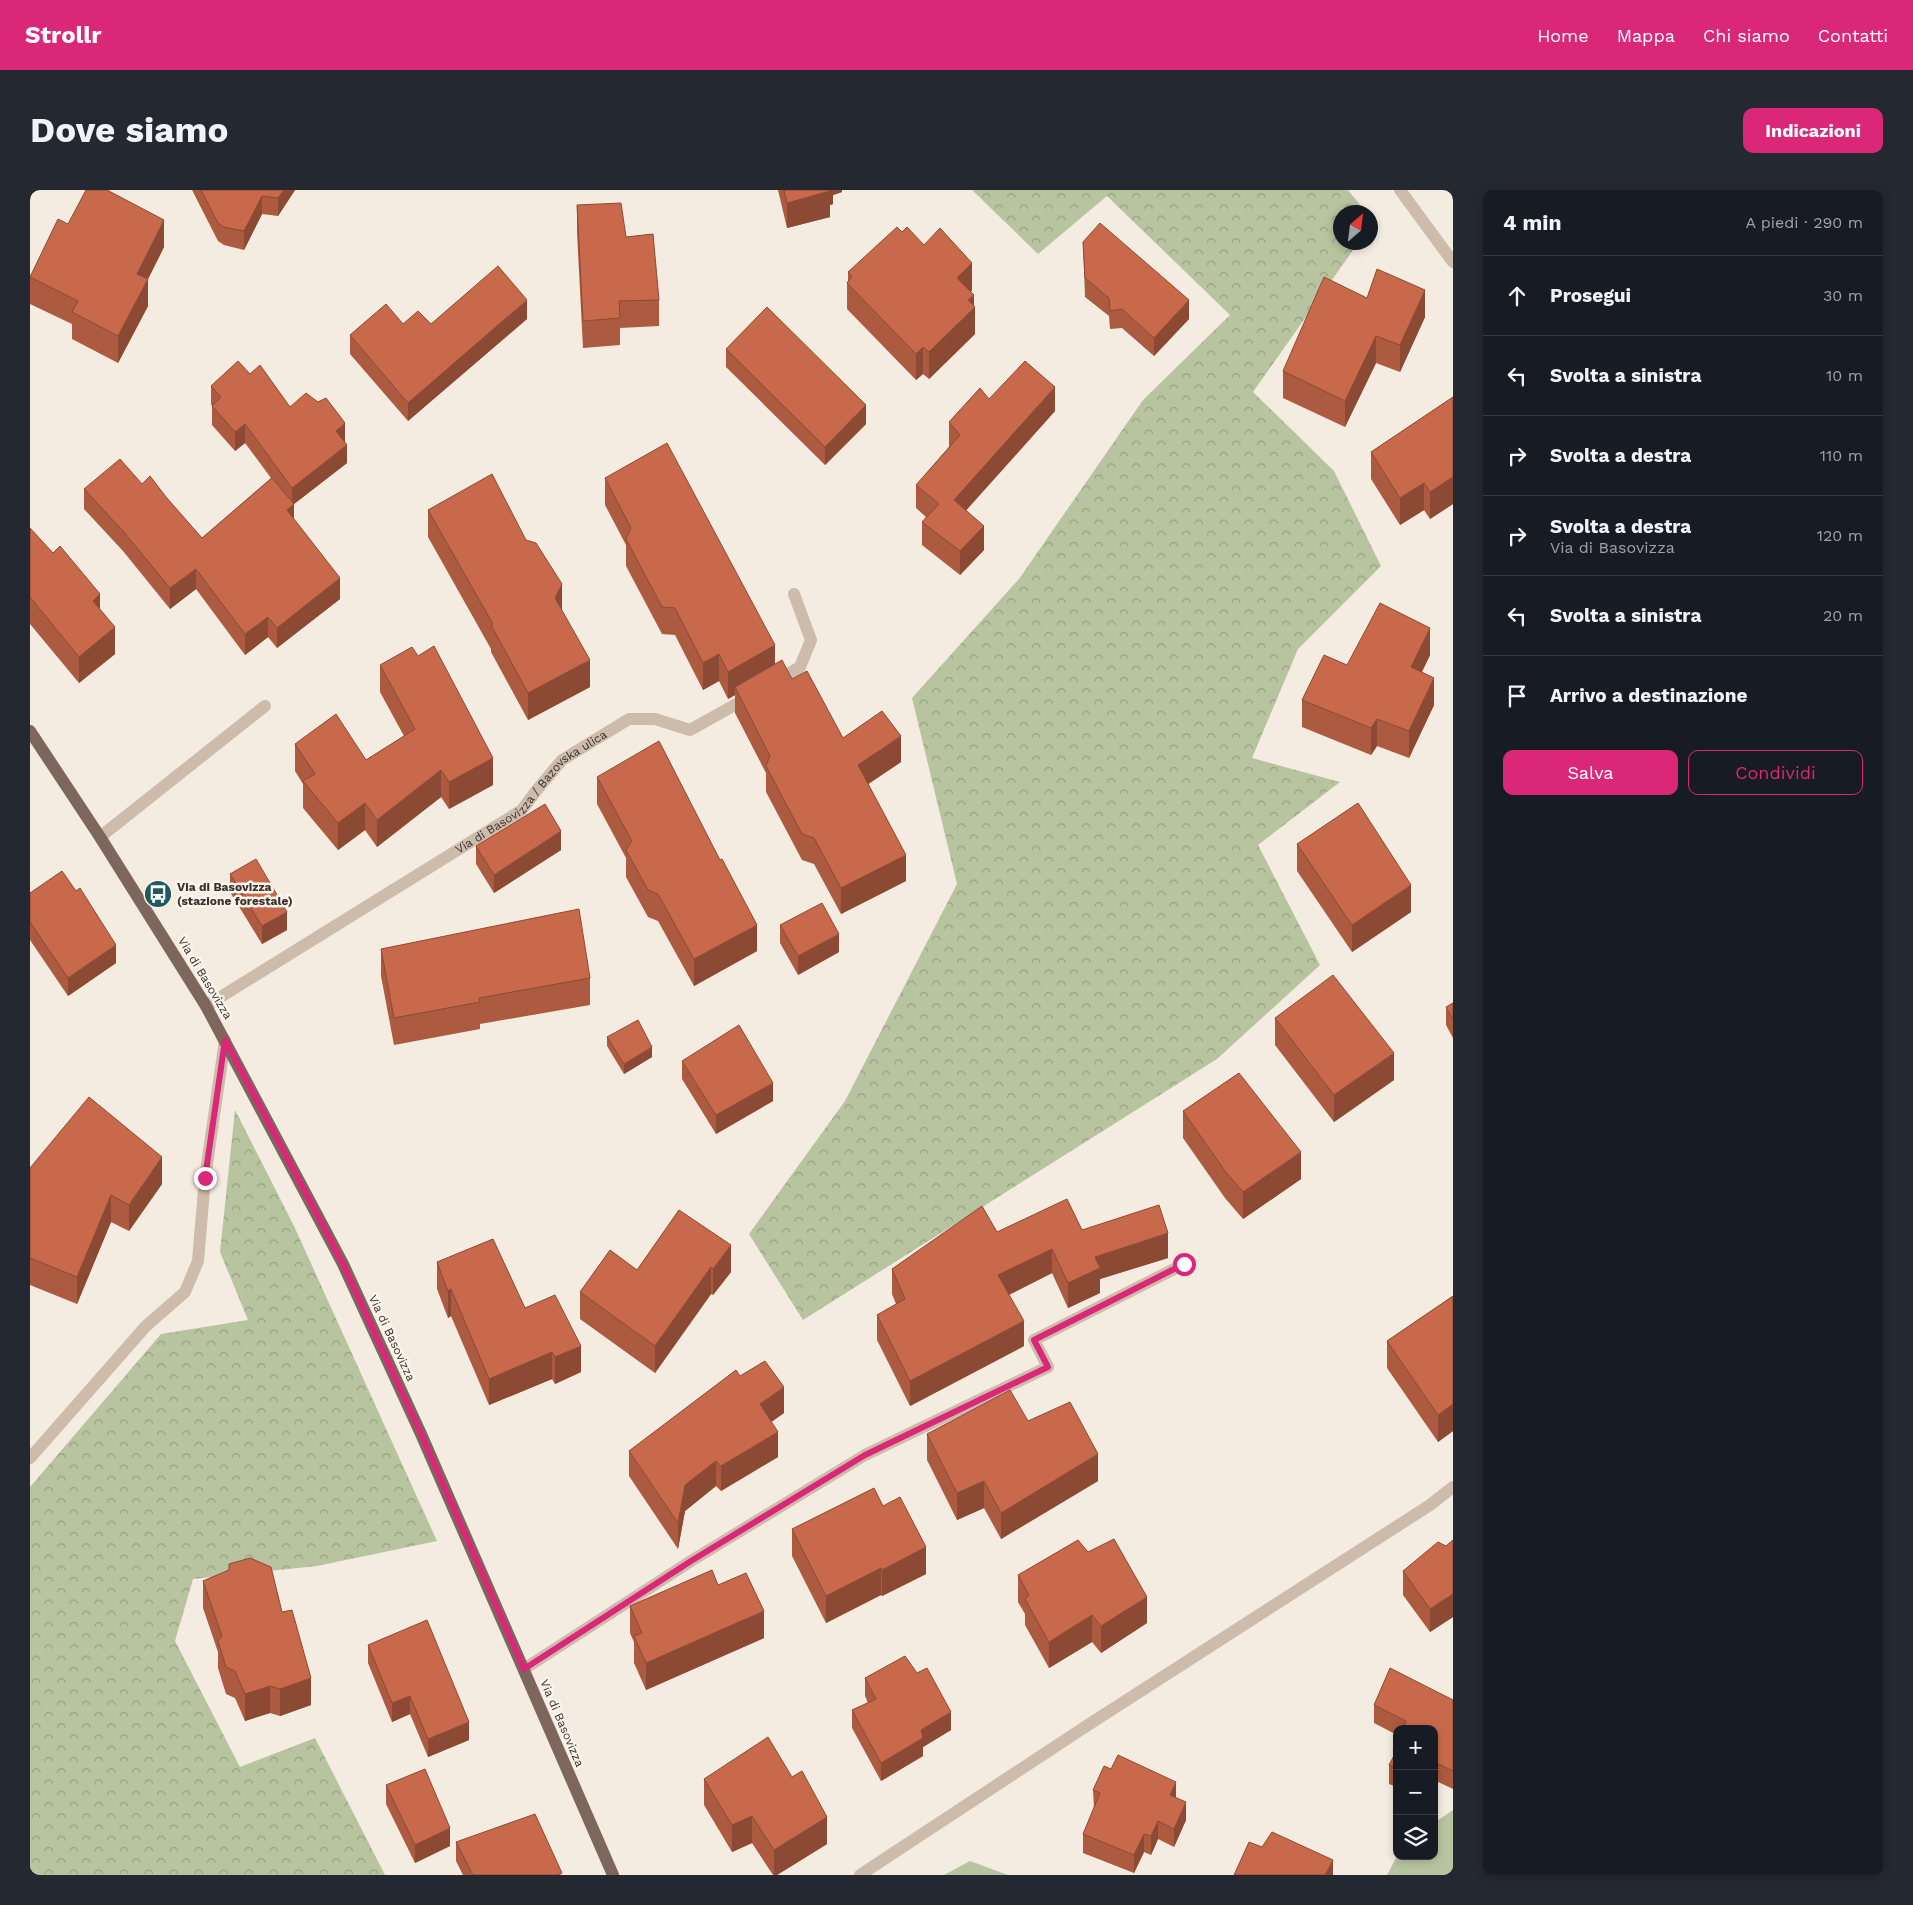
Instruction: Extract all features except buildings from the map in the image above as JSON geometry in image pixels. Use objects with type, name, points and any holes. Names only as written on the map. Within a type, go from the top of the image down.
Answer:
[{"type":"main road","name":"Via di Basovizza","points":[[30,731],[100,837],[206,1006],[343,1264],[421,1434],[613,1875]]},
{"type":"street","points":[[1400,190],[1453,262]]},
{"type":"street","name":"Via di Basovizza / Bazovska ulica","points":[[206,1006],[522,810],[562,760],[629,719],[655,719],[690,730],[800,667],[811,640],[794,594]]},
{"type":"street","points":[[100,837],[265,706]]},
{"type":"street","points":[[30,1458],[146,1326],[186,1292],[198,1261],[205,1178],[225,1040]]},
{"type":"street","points":[[524,1669],[691,1561],[865,1455],[1048,1367],[1034,1340],[1184,1264]]},
{"type":"street","points":[[860,1875],[1088,1725],[1422,1510],[1453,1487]]},
{"type":"green space","points":[[972,190],[1348,190],[1360,205],[1333,205],[1333,250],[1353,250],[1253,392],[1334,471],[1381,566],[1298,649],[1252,758],[1340,782],[1258,845],[1320,965],[1217,1059],[803,1320],[749,1234],[845,1101],[957,884],[912,698],[1019,579],[1143,400],[1230,315],[1107,196],[1038,254]]},
{"type":"green space","points":[[235,1110],[294,1226],[437,1541],[317,1566],[193,1579],[175,1641],[240,1767],[315,1738],[385,1875],[30,1875],[30,1487],[161,1334],[248,1320],[220,1252]]},
{"type":"green space","points":[[1453,1810],[1453,1875],[1387,1875],[1395,1860],[1438,1860],[1438,1820]]},
{"type":"green space","points":[[970,1861],[1008,1875],[944,1875]]},
{"type":"place","name":"Via di Basovizza (stazione forestale)","points":[[158,894]]},
{"type":"route","points":[[205,1178],[225,1040],[343,1264],[421,1434],[524,1669],[691,1561],[865,1455],[1048,1367],[1034,1340],[1184,1264]]}]
